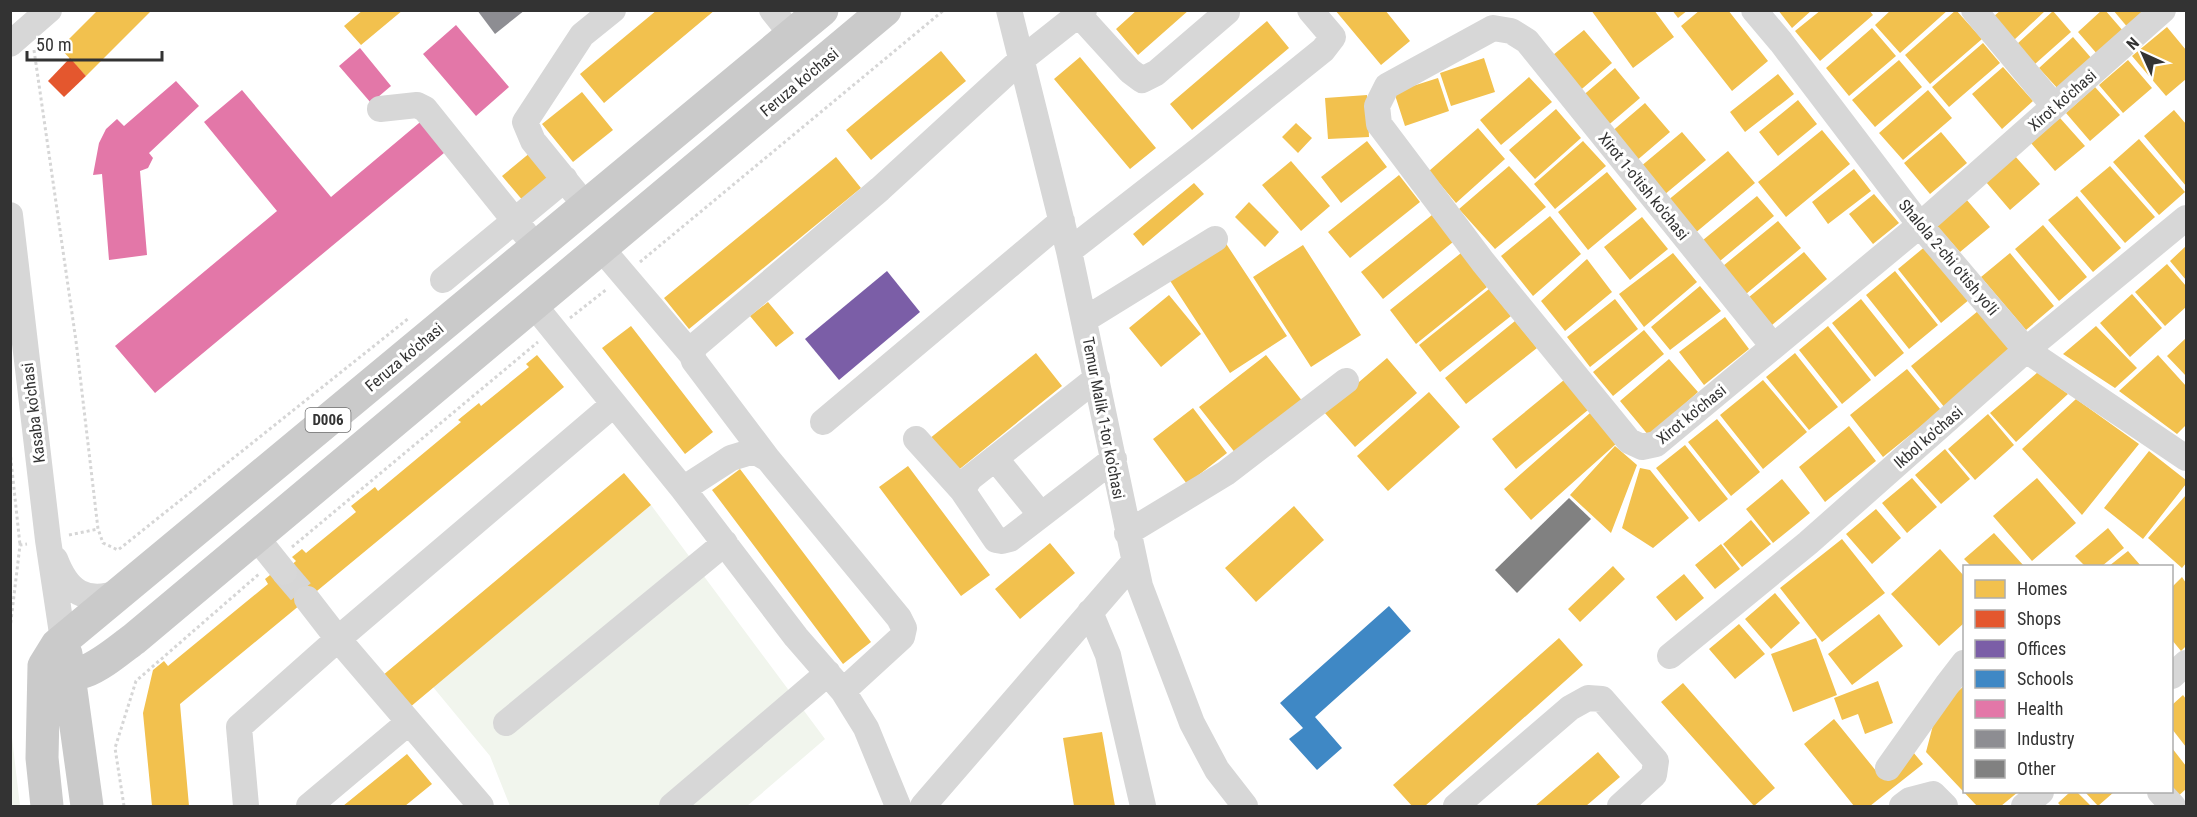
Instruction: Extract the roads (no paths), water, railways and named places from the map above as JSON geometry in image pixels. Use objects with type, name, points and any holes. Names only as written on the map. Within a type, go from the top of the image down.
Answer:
[{"type":"main road","name":"Feruza ko'chasi","points":[[822,10],[782,23],[586,206],[63,640],[52,652],[65,687],[81,673],[97,666],[134,639],[272,556],[479,350],[885,10]]},
{"type":"main road","points":[[453,316],[451,330],[456,341],[466,348],[479,350]]},
{"type":"main road","points":[[65,687],[81,752],[87,807]]},
{"type":"main road","points":[[47,807],[42,758],[65,687]]},
{"type":"street","points":[[10,44],[49,10]]},
{"type":"street","points":[[586,206],[532,141],[525,122],[582,36],[613,10]]},
{"type":"street","name":"Temur Malik 1-tor ko'chasi","points":[[1010,10],[1069,251],[1114,459],[1127,533],[1143,596],[1192,723],[1217,770],[1245,807]]},
{"type":"street","points":[[1069,251],[1323,50],[1333,37],[1310,10]]},
{"type":"street","name":"Shalola 2-chi o'tish yo'li","points":[[1754,10],[1781,42],[1920,225],[2026,350],[2184,450]]},
{"type":"street","points":[[1974,10],[2054,106]]},
{"type":"street","name":"Xirot ko'chasi","points":[[1511,31],[1493,28],[1387,86],[1377,106],[1379,124],[1482,262],[1629,441],[1642,447],[1656,444],[1920,225],[2163,10]]},
{"type":"street","points":[[692,355],[695,346],[880,189],[1022,59],[1081,13],[1130,71],[1142,80],[1156,73],[1227,12]]},
{"type":"street","name":"Xirot 1-o'tish ko'chasi","points":[[1511,31],[1527,41],[1773,346]]},
{"type":"street","points":[[380,109],[417,105],[425,109],[536,247]]},
{"type":"street","points":[[443,280],[565,179]]},
{"type":"street","name":"Kasaba ko'chasi","points":[[10,215],[65,687]]},
{"type":"street","name":"Ikbol ko'chasi","points":[[1670,656],[1808,543],[2026,350],[2187,218]]},
{"type":"street","points":[[823,422],[1062,221]]},
{"type":"street","points":[[1084,320],[1215,239]]},
{"type":"street","points":[[602,248],[692,355],[694,361],[768,459],[899,618],[904,628],[902,637],[836,682],[672,807]]},
{"type":"street","points":[[533,304],[683,489],[796,637],[836,682],[866,728],[898,807]]},
{"type":"street","points":[[962,490],[970,478],[1097,378]]},
{"type":"street","points":[[1127,533],[1226,473],[1346,381]]},
{"type":"street","points":[[246,807],[239,727],[338,639],[614,404]]},
{"type":"street","points":[[916,439],[962,490],[996,540],[1002,541],[1010,539],[1114,459]]},
{"type":"street","points":[[683,489],[730,458],[754,451],[768,459]]},
{"type":"street","points":[[995,458],[1041,515]]},
{"type":"street","points":[[48,540],[59,569],[72,588],[83,595],[92,597],[105,597],[119,593]]},
{"type":"street","name":"Kasaba ko'chasi","points":[[48,540],[63,640]]},
{"type":"street","points":[[506,723],[724,543]]},
{"type":"street","points":[[922,807],[1134,562]]},
{"type":"street","points":[[307,599],[338,639],[480,806]]},
{"type":"street","points":[[1090,612],[1108,655],[1143,807]]},
{"type":"street","points":[[2173,675],[2187,663]]},
{"type":"street","points":[[1888,768],[1963,665]]},
{"type":"street","points":[[1456,807],[1570,708],[1588,698],[1602,699],[1656,761],[1654,775],[1620,807]]},
{"type":"street","points":[[309,807],[409,722]]},
{"type":"street","points":[[2024,807],[2040,793]]},
{"type":"street","points":[[2161,793],[2173,807]]},
{"type":"street","points":[[1902,807],[1910,800],[1933,794],[1945,807]]},
{"type":"tunnel","points":[[284,572],[307,599]]}]
